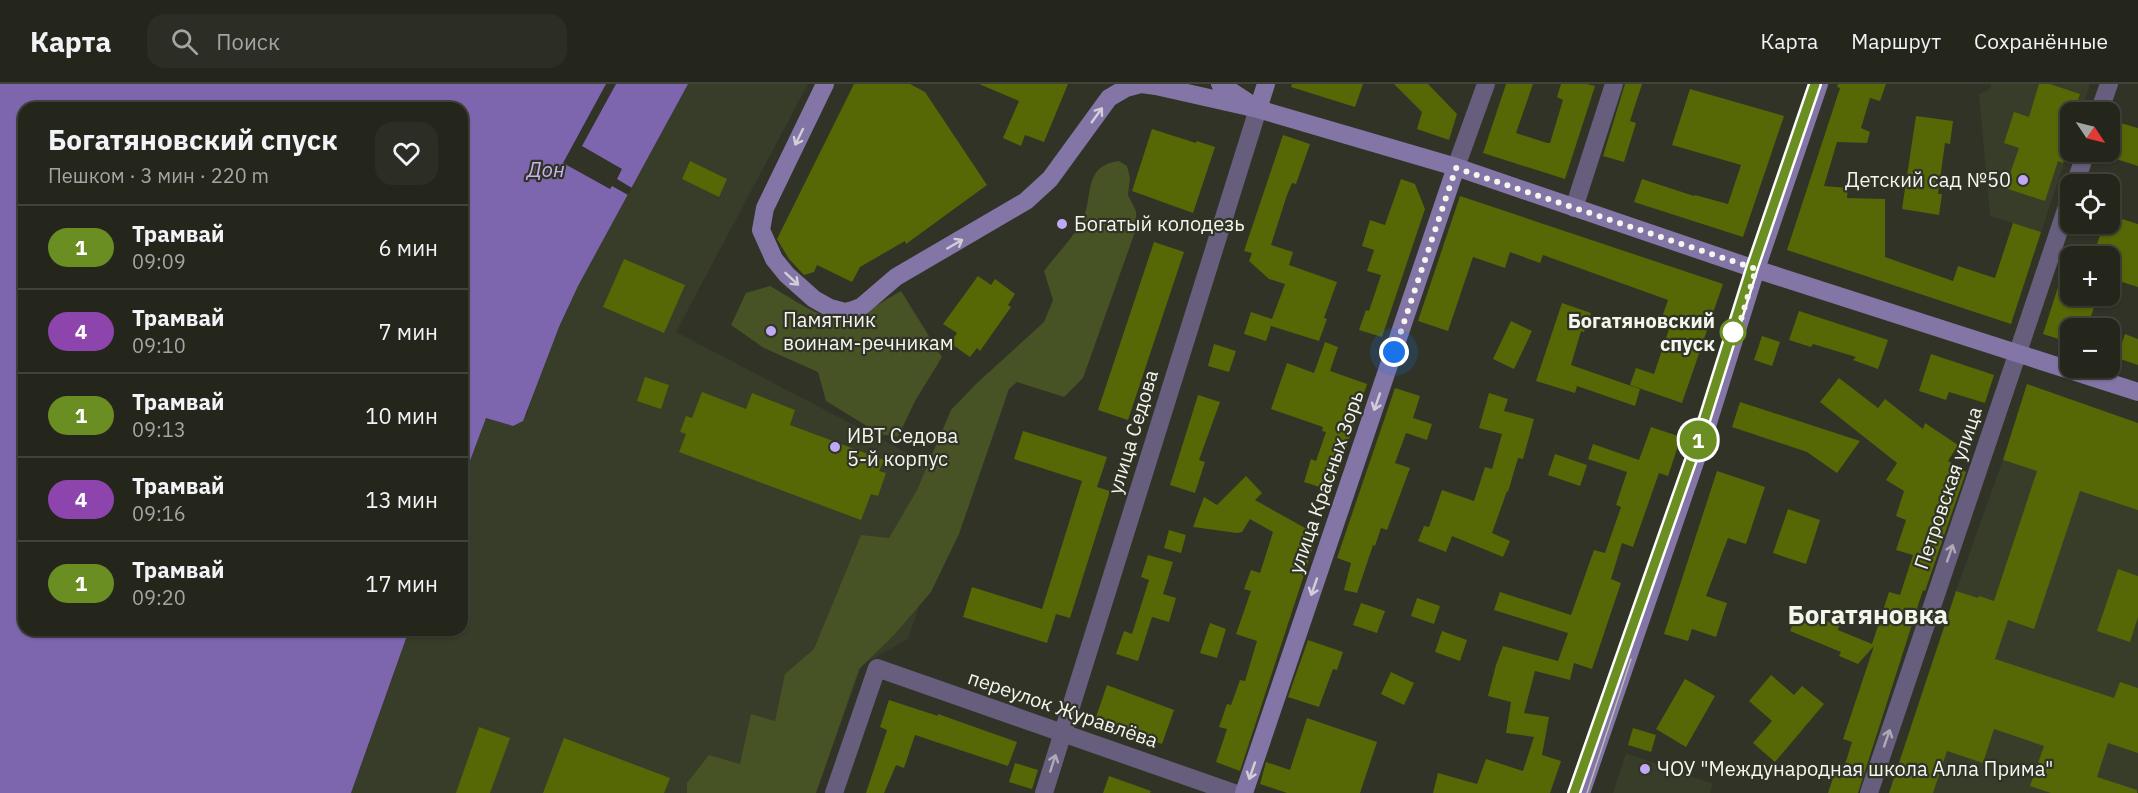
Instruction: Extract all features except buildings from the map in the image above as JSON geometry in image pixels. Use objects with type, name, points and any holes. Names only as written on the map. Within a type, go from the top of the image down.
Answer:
[{"type":"street","points":[[825,84],[765,208],[761,230],[774,260],[787,275],[814,299],[830,308],[845,312],[861,307],[896,277],[1026,201],[1050,179],[1109,98],[1126,88],[1141,84],[1258,109],[1456,168],[1756,269],[2138,392]]},
{"type":"street","points":[[1220,84],[1258,109]]},
{"type":"street","name":"улица Седова","points":[[1044,793],[1266,84]]},
{"type":"street","name":"улица Красных Зорь","points":[[1244,793],[1486,84]]},
{"type":"street","points":[[1574,208],[1614,84]]},
{"type":"street","points":[[1581,793],[1702,439],[1756,269],[1819,84]]},
{"type":"street","points":[[2103,102],[2109,84]]},
{"type":"street","name":"Петровская улица","points":[[1869,793],[2060,228]]},
{"type":"street","name":"переулок Журавлёва","points":[[834,793],[877,668],[1234,793]]},
{"type":"shaded area","points":[[688,84],[808,84],[676,332],[961,481],[908,639],[862,665],[816,793],[351,793],[407,636],[468,636],[468,465],[484,420],[489,418],[513,426],[527,414],[541,369],[578,286]]},
{"type":"shaded area","name":"Детский сад №50","points":[[1990,84],[2090,84],[2084,102],[2060,102],[2060,162],[2064,162],[2041,232],[1990,216],[1979,94],[1991,88]]},
{"type":"shaded area","points":[[2138,423],[2138,793],[1889,793],[1956,591],[2003,460],[2027,468]]},
{"type":"shaded area","name":"ЧОУ \"Международная школа Алла Прима\"","points":[[1626,753],[1713,784],[1710,793],[1613,793]]},
{"type":"green space","points":[[1119,161],[1127,166],[1130,178],[1128,195],[1136,211],[1136,229],[1083,378],[1064,397],[1017,382],[1009,389],[959,534],[931,592],[894,635],[859,669],[816,793],[687,793],[687,783],[709,755],[740,764],[751,714],[775,721],[785,674],[814,649],[861,535],[889,538],[917,490],[951,410],[1044,322],[1053,300],[1044,271],[1081,223],[1094,176],[1107,164]]},
{"type":"green space","points":[[770,286],[814,311],[842,319],[863,312],[901,291],[942,357],[915,401],[898,437],[880,434],[826,401],[818,372],[764,348],[731,325],[746,293]]},
{"type":"water","name":"Дон","points":[[0,84],[688,84],[578,286],[559,327],[523,421],[513,426],[486,418],[468,466],[468,102],[18,102],[18,636],[407,636],[351,793],[0,793]]},
{"type":"pier","points":[[606,84],[616,84],[582,146],[622,169],[617,179],[632,188],[628,195],[612,186],[610,189],[563,163]]},
{"type":"tram line","points":[[1574,793],[1699,437],[1752,268],[1815,84]]},
{"type":"tram line","name":"1","points":[[1574,793],[1699,437],[1752,268],[1815,84]]},
{"type":"tram line","points":[[1587,793],[1631,659]]},
{"type":"place","name":"Детский сад №50","points":[[2023,180]]},
{"type":"place","name":"Богатый колодезь","points":[[1062,224]]},
{"type":"place","name":"Памятник воинам-речникам","points":[[771,331]]},
{"type":"place","name":"Богатяновский спуск","points":[[1733,332]]},
{"type":"place","name":"ИВТ Седова 5-й корпус","points":[[835,447]]},
{"type":"place","name":"ЧОУ \"Международная школа Алла Прима\"","points":[[1645,769]]},
{"type":"district","name":"Богатяновка","points":[[1868,615]]},
{"type":"route","points":[[1394,352],[1456,168],[1756,269],[1736,336],[1733,332]]}]
